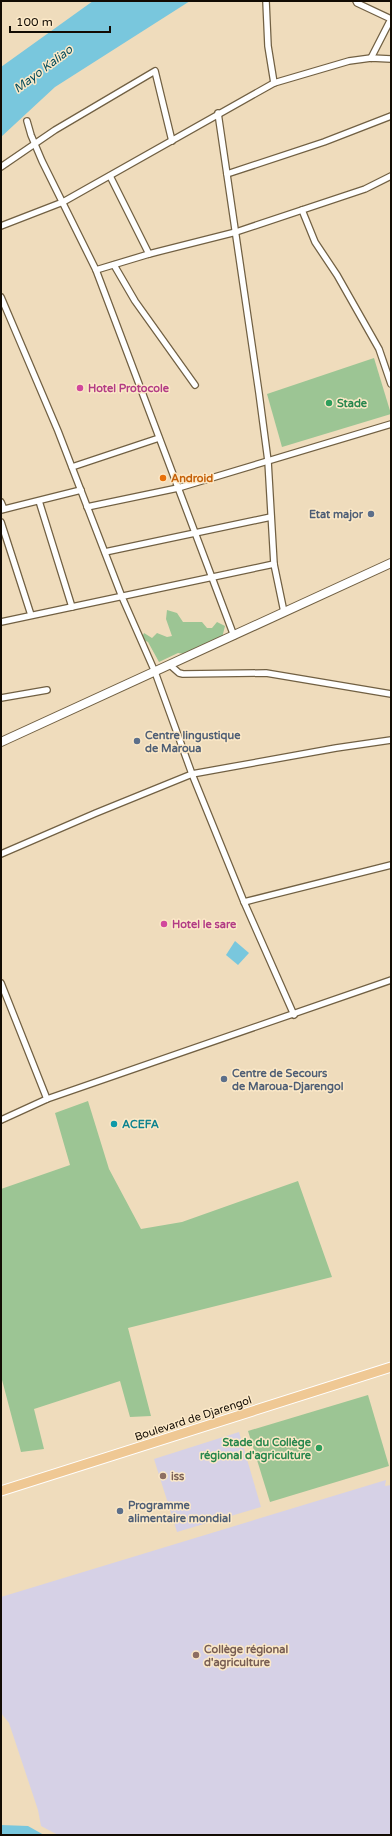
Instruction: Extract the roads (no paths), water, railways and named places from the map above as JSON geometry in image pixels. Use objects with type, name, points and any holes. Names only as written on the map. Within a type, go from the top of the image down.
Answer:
[{"type":"main road","name":"Boulevard de Djarengol","points":[[1,1491],[391,1367]]},
{"type":"street","points":[[266,1],[268,46],[274,83]]},
{"type":"street","points":[[356,1],[357,3],[391,20],[371,58]]},
{"type":"street","points":[[1,226],[63,202],[172,141],[218,113],[274,83],[327,66],[371,58],[391,59]]},
{"type":"street","points":[[1,167],[34,144],[155,72],[172,141]]},
{"type":"street","points":[[218,113],[268,461],[274,564],[284,612]]},
{"type":"street","points":[[227,174],[324,142],[391,116]]},
{"type":"street","points":[[27,121],[34,144],[96,270],[234,636]]},
{"type":"street","points":[[110,176],[149,254]]},
{"type":"street","points":[[96,270],[149,254],[236,232],[371,187],[391,176]]},
{"type":"street","points":[[302,210],[315,242],[337,275],[379,349],[391,384]]},
{"type":"street","points":[[114,265],[135,301],[195,385]]},
{"type":"street","points":[[1,297],[72,467],[122,597],[155,672],[192,774],[244,902],[294,1015]]},
{"type":"street","points":[[88,507],[178,488],[391,424]]},
{"type":"street","points":[[72,467],[159,438]]},
{"type":"street","points":[[1,502],[2,509],[81,490]]},
{"type":"street","points":[[38,501],[72,607]]},
{"type":"street","points":[[105,552],[271,517]]},
{"type":"street","points":[[1,522],[31,615]]},
{"type":"street","points":[[1,742],[391,563]]},
{"type":"street","points":[[1,622],[274,564]]},
{"type":"street","points":[[170,665],[179,673],[183,674],[266,673],[391,694]]},
{"type":"street","points":[[1,698],[47,690]]},
{"type":"street","points":[[1,854],[192,774],[329,749],[391,740]]},
{"type":"street","points":[[244,902],[391,865]]},
{"type":"street","points":[[1,1120],[47,1099],[294,1015],[391,980]]},
{"type":"street","points":[[1,983],[47,1099]]},
{"type":"water","name":"Mayo Kaliao","points":[[93,1],[190,1],[55,87],[1,137],[1,67]]},
{"type":"water","points":[[235,941],[249,953],[238,965],[226,955]]},
{"type":"water","points":[[1,1825],[28,1826],[44,1835],[1,1835]]},
{"type":"place","name":"Hotel Protocole","points":[[80,388]]},
{"type":"place","name":"Stade","points":[[329,403]]},
{"type":"place","name":"Android","points":[[163,478]]},
{"type":"place","name":"Etat major","points":[[371,514]]},
{"type":"place","name":"Centre lingustique de Maroua","points":[[137,741]]},
{"type":"place","name":"Hotel le sare","points":[[164,924]]},
{"type":"place","name":"Centre de Secours de Maroua-Djarengol","points":[[224,1079]]},
{"type":"place","name":"ACEFA","points":[[114,1124]]},
{"type":"place","name":"Stade du Collège régional d'agriculture","points":[[319,1448]]},
{"type":"place","name":"iss","points":[[163,1476]]},
{"type":"place","name":"Programme alimentaire mondial","points":[[120,1511]]},
{"type":"place","name":"Collège régional d'agriculture","points":[[196,1655]]}]
